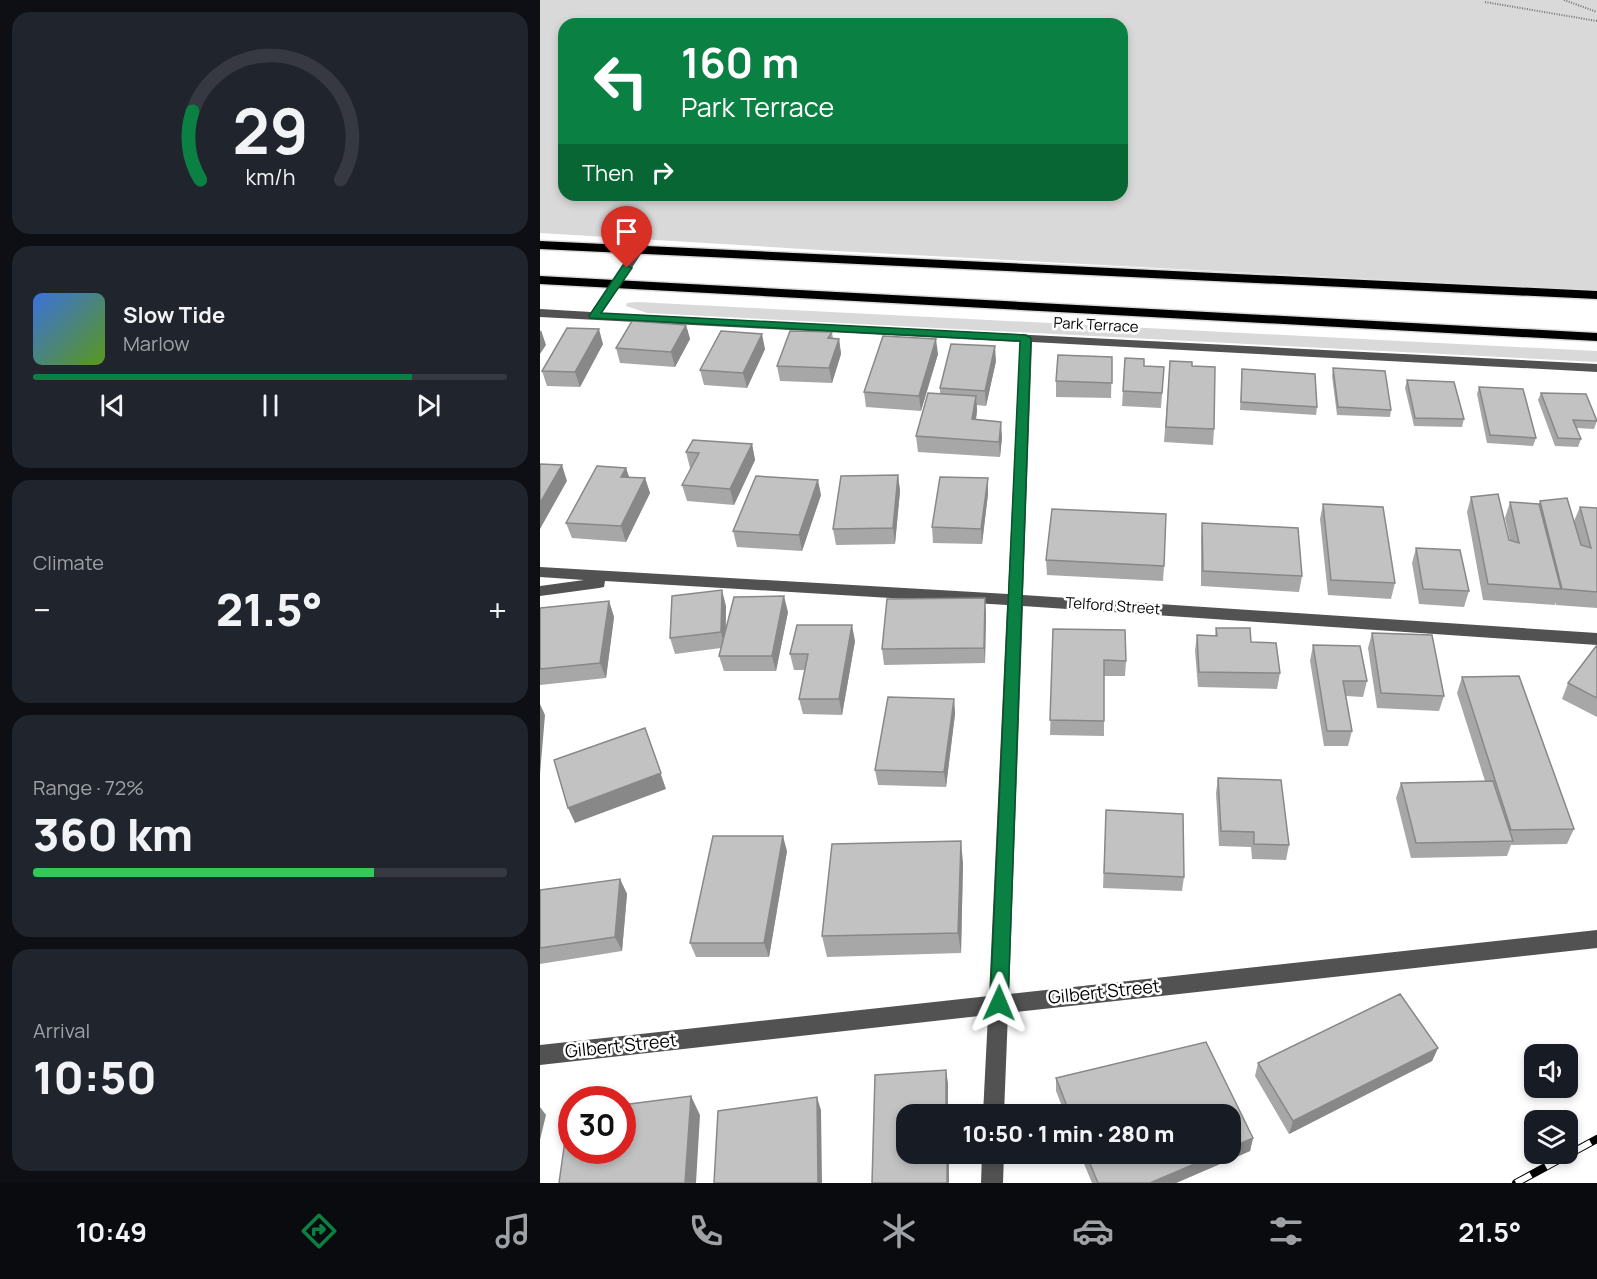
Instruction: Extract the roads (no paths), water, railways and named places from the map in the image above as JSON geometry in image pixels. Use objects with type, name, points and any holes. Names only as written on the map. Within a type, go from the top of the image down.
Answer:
[{"type":"highway","points":[[540,245],[1597,295]]},
{"type":"highway","name":"Park Terrace","points":[[540,280],[1597,337]]},
{"type":"street","points":[[594,316],[638,251]]},
{"type":"street","name":"Park Terrace","points":[[540,313],[1597,368]]},
{"type":"street","points":[[994,1104],[1026,338]]},
{"type":"street","name":"Telford Street","points":[[540,572],[1015,600],[1597,639]]},
{"type":"street","name":"Telford Street","points":[[540,591],[628,578]]},
{"type":"street","name":"Gilbert Street","points":[[540,1055],[1597,939]]},
{"type":"street","points":[[992,1183],[993,1164]]},
{"type":"railway","points":[[1516,1183],[1597,1139]]}]
